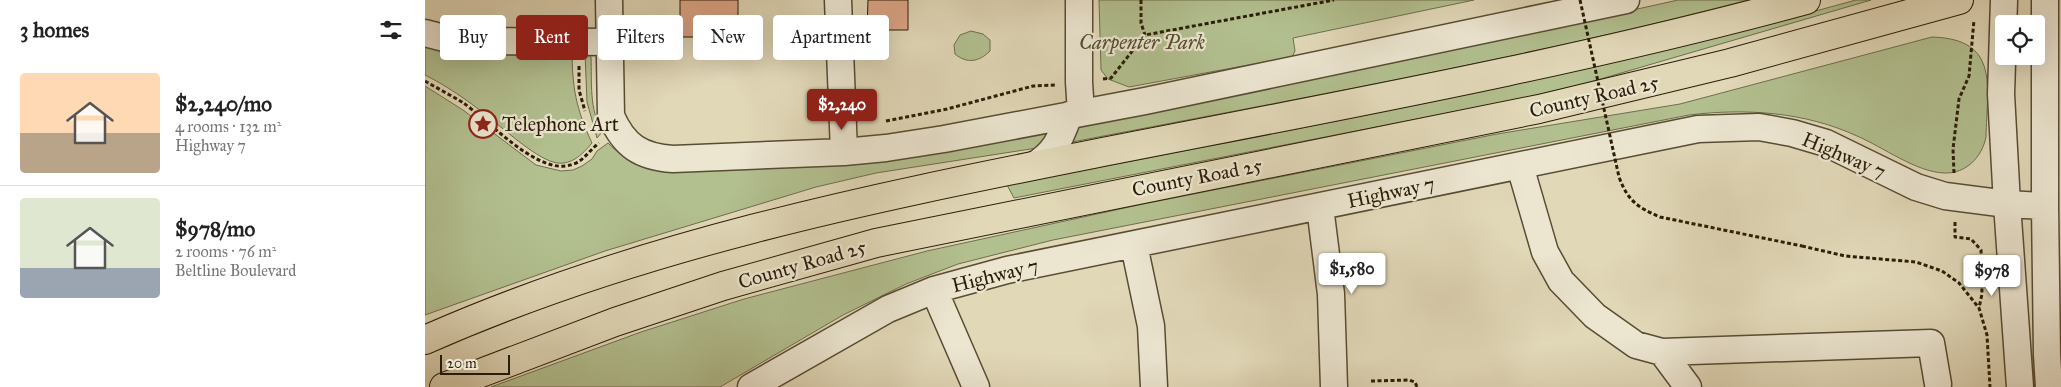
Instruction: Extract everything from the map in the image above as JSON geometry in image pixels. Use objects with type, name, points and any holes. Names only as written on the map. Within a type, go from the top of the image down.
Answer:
[{"type":"main road","name":"County Road 25","points":[[425,340],[595,274],[794,218],[1033,166],[1535,67],[1807,0]]},
{"type":"main road","name":"County Road 25","points":[[444,387],[624,319],[723,286],[876,243],[1539,109],[1967,8]]},
{"type":"street","points":[[609,0],[609,15]]},
{"type":"street","points":[[838,0],[844,152]]},
{"type":"street","points":[[1033,166],[1046,158],[1058,144],[1075,114],[1079,82],[1079,0]]},
{"type":"street","points":[[609,60],[607,128],[626,142],[656,158],[673,160],[844,152],[944,139],[1145,101],[1626,0]]},
{"type":"street","points":[[2004,0],[2001,94],[2007,204],[2021,387]]},
{"type":"street","points":[[2045,0],[2045,206],[2049,387]]},
{"type":"street","points":[[425,32],[448,39],[516,41]]},
{"type":"street","name":"Highway 7","points":[[765,383],[888,309],[934,290],[1007,270],[1698,129],[1759,127],[1792,133],[1826,143],[1916,187],[1945,196],[2007,204],[2045,206]]},
{"type":"street","points":[[1520,166],[1545,252],[1561,281],[1595,316],[1637,345],[1663,352],[1931,344],[1938,384]]},
{"type":"street","points":[[1320,207],[1331,294],[1334,387]]},
{"type":"street","points":[[1134,245],[1151,326],[1154,387]]},
{"type":"street","points":[[934,290],[976,387]]},
{"type":"street","points":[[1663,352],[1688,387]]},
{"type":"path","points":[[1141,0],[1141,22],[1145,35]]},
{"type":"path","points":[[885,121],[947,109],[1033,86],[1111,78],[1145,35],[1334,0]]},
{"type":"path","points":[[1580,0],[1619,177],[1625,192],[1645,210],[1660,217],[1845,256],[1916,262],[1942,271],[1959,283],[1979,308],[1987,335],[1990,387]]},
{"type":"path","points":[[1954,159],[1953,149],[1959,99],[1969,76],[1967,8]]},
{"type":"path","points":[[580,60],[579,90],[585,115]]},
{"type":"path","points":[[425,81],[462,103],[513,143],[548,164],[564,166],[582,161],[607,128]]},
{"type":"path","points":[[596,145],[607,128]]},
{"type":"path","points":[[1955,237],[1971,239],[1981,250],[1982,294],[1979,308]]},
{"type":"path","points":[[1371,381],[1409,380],[1415,382],[1417,387]]},
{"type":"green space","name":"Carpenter Park","points":[[1099,0],[1474,0],[1293,38],[1295,51],[1292,57],[1129,87],[1108,79],[1101,70]]},
{"type":"green space","points":[[1678,0],[1748,0],[1494,60],[1067,143],[1072,126],[1407,60]]},
{"type":"green space","points":[[1856,0],[1871,0],[1587,83],[1529,97],[1014,198],[1007,185],[1327,123],[1540,78],[1646,54]]},
{"type":"green space","points":[[971,31],[983,34],[990,40],[990,51],[982,58],[968,60],[955,54],[954,45],[960,35]]},
{"type":"green space","points":[[1932,37],[1954,40],[1969,46],[1979,56],[1985,69],[1988,100],[1984,144],[1972,163],[1952,173],[1933,172],[1911,164],[1837,128],[1796,117],[1753,112],[1689,115],[1053,240],[958,264],[906,284],[843,315],[720,387],[491,387],[641,332],[744,299],[927,251],[1143,204],[1497,134],[1680,104]]},
{"type":"green space","points":[[425,40],[440,41],[440,60],[506,60],[506,45],[516,46],[516,60],[572,60],[576,98],[592,143],[580,156],[565,163],[545,159],[518,141],[464,99],[425,75]]},
{"type":"green space","points":[[588,55],[591,57],[593,105],[602,132],[597,138],[587,102],[585,60],[588,60]]},
{"type":"green space","points":[[425,86],[463,110],[536,165],[561,171],[573,170],[582,166],[608,143],[635,164],[668,172],[812,166],[1057,129],[1037,148],[876,173],[816,187],[605,251],[425,315]]},
{"type":"building","points":[[680,0],[738,0],[738,15],[693,15],[693,37],[683,37],[683,15],[680,15]]},
{"type":"building","points":[[868,0],[908,0],[908,30],[889,30],[889,15],[868,15]]},
{"type":"place","name":"Telephone Art","points":[[483,124]]}]
